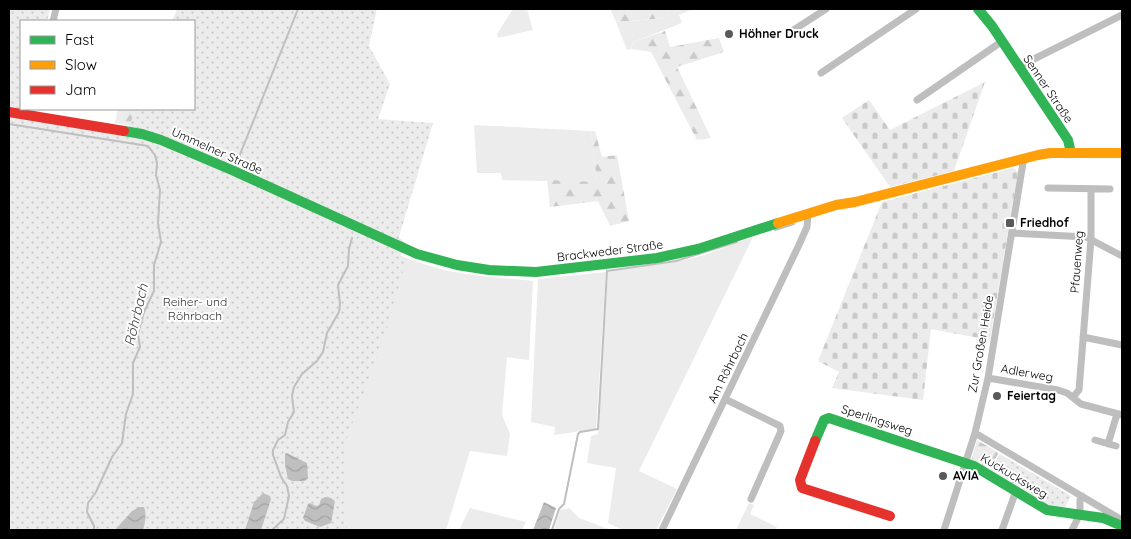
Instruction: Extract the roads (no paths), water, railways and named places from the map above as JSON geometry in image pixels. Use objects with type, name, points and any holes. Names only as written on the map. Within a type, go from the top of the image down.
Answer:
[{"type":"main road","name":"Senner Straße","points":[[979,10],[992,26],[1068,140],[1071,153]]},
{"type":"main road","name":"Ummelner Straße","points":[[9,112],[30,112],[142,134],[162,140],[403,249]]},
{"type":"main road","name":"Brackweder Straße","points":[[403,249],[434,260],[489,270],[536,272],[565,270],[675,255],[812,213],[835,210],[855,202],[1022,158],[1046,153],[1122,153]]},
{"type":"main road","name":"Sperlingsweg","points":[[890,516],[802,488],[800,480],[824,420],[829,418],[965,463]]},
{"type":"main road","name":"Kuckucksweg","points":[[965,463],[974,466],[1047,510],[1108,519],[1122,526]]},
{"type":"street","points":[[792,31],[826,9]]},
{"type":"street","points":[[821,73],[916,9]]},
{"type":"street","points":[[1018,67],[1122,15]]},
{"type":"street","points":[[916,100],[1001,41]]},
{"type":"street","name":"Zur Großen Heide","points":[[944,530],[975,434],[988,378],[1023,163],[1022,158]]},
{"type":"street","points":[[1048,188],[1110,189]]},
{"type":"street","name":"Pfauenweg","points":[[1073,397],[1079,390],[1084,337],[1091,239],[1091,189]]},
{"type":"street","name":"Am Röhrbach","points":[[662,530],[812,213]]},
{"type":"street","points":[[1012,233],[1091,239],[1122,256]]},
{"type":"street","points":[[1084,337],[1122,344]]},
{"type":"street","name":"Adlerweg","points":[[988,378],[1058,390],[1073,397],[1081,404],[1120,415],[1108,444]]},
{"type":"street","points":[[725,399],[780,426],[781,431],[751,499]]},
{"type":"street","name":"Kuckucksweg","points":[[975,434],[1122,520]]},
{"type":"street","points":[[1095,440],[1116,446]]},
{"type":"street","points":[[1002,530],[1016,491]]},
{"type":"street","points":[[1072,530],[1080,514],[1080,500],[1082,496]]},
{"type":"water","points":[[287,453],[307,463],[308,478],[305,481],[292,481],[288,479],[285,465],[285,454]]},
{"type":"water","points":[[263,493],[270,496],[271,499],[261,530],[245,530],[254,502]]},
{"type":"water","points":[[325,497],[335,501],[331,523],[320,527],[305,521],[303,518],[308,504],[319,505],[321,499]]},
{"type":"water","points":[[544,502],[556,508],[549,530],[533,530]]},
{"type":"water","points":[[144,507],[145,513],[143,530],[115,530],[132,511]]},
{"type":"waterway","points":[[235,167],[298,9]]},
{"type":"waterway","name":"Röhrbach","points":[[9,124],[148,146],[155,155],[157,163],[156,175],[160,190],[158,223],[161,242],[154,265],[154,291],[144,312],[138,334],[140,347],[133,363],[133,394],[126,414],[122,443],[112,457],[96,492],[88,503],[87,512],[94,530]]},
{"type":"waterway","points":[[775,230],[794,224]]},
{"type":"waterway","points":[[272,530],[284,519],[289,496],[287,486],[281,477],[273,455],[273,450],[278,440],[285,435],[288,422],[294,412],[292,396],[294,387],[302,374],[317,361],[323,352],[327,333],[339,312],[338,285],[348,266],[352,238]]},
{"type":"waterway","points":[[552,530],[559,509],[564,504],[578,434],[598,429],[607,271],[676,261],[737,242]]},
{"type":"place","name":"Höhner Druck","points":[[729,34]]},
{"type":"place","name":"Friedhof","points":[[1010,223]]},
{"type":"place","name":"Feiertag","points":[[997,396]]},
{"type":"place","name":"AVIA","points":[[943,476]]},
{"type":"park label","name":"Reiher- und Röhrbach","points":[[195,309]]}]
